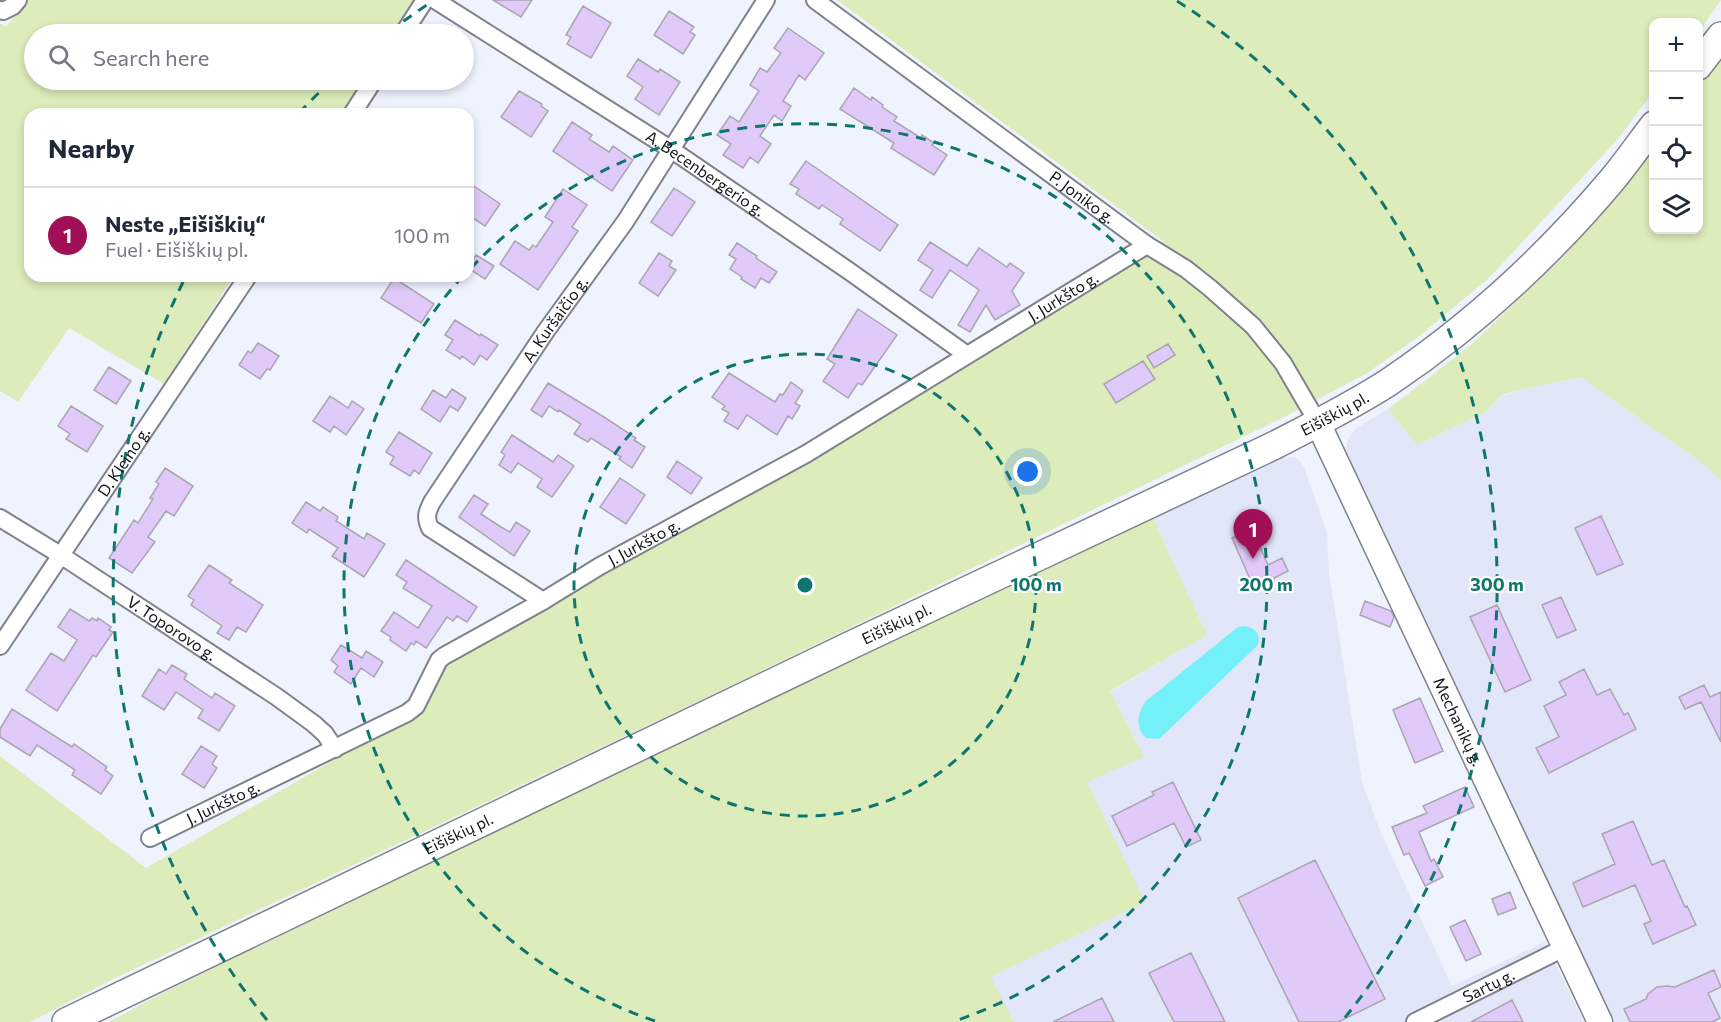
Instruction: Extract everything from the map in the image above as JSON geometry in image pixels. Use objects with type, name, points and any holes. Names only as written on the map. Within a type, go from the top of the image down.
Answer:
[{"type":"main road","points":[[1703,59],[1721,36]]},
{"type":"main road","name":"Eišiškių pl.","points":[[66,1022],[1318,423],[1387,383],[1421,360],[1507,288],[1558,239],[1612,179],[1652,126]]},
{"type":"main road","name":"Mechanikų g.","points":[[1318,423],[1600,1022]]},
{"type":"street","points":[[2,10],[13,6],[18,0]]},
{"type":"street","points":[[409,24],[425,0]]},
{"type":"street","name":"A. Becenbergerio g.","points":[[435,0],[473,24]]},
{"type":"street","name":"A. Kuršaičio g.","points":[[543,601],[430,528],[426,520],[427,512],[546,331],[625,222],[766,0]]},
{"type":"street","name":"P. Joniko g.","points":[[815,0],[1147,245],[1186,269],[1210,288],[1253,326],[1283,363],[1318,423]]},
{"type":"street","name":"A. Becenbergerio g.","points":[[474,25],[672,150],[849,271],[967,356]]},
{"type":"street","points":[[356,108],[368,90]]},
{"type":"street","name":"J. Jurkšto g.","points":[[150,838],[407,712],[416,706],[444,656],[543,601],[600,566],[806,454],[1147,245]]},
{"type":"street","name":"D. Kleino g.","points":[[0,646],[244,282]]},
{"type":"street","name":"V. Toporovo g.","points":[[0,518],[277,697],[314,724],[325,734],[335,749]]},
{"type":"street","name":"Sartų g.","points":[[1415,1022],[1564,948]]},
{"type":"shaded area","points":[[1581,377],[1709,468],[1721,481],[1721,1022],[1614,1022],[1520,831],[1345,455],[1348,439],[1355,429],[1388,409],[1417,445],[1485,412],[1502,396],[1523,389]]},
{"type":"shaded area","points":[[1294,457],[1304,467],[1327,533],[1329,573],[1362,782],[1381,833],[1452,986],[1545,942],[1584,1022],[1014,1022],[990,977],[1144,902],[1087,782],[1110,692],[1207,635],[1152,516],[1282,458]]},
{"type":"green space","points":[[27,0],[415,0],[399,24],[24,24],[24,90],[356,90],[344,108],[24,108],[24,282],[230,282],[164,384],[69,328],[18,402],[0,391],[0,23],[6,27]]},
{"type":"green space","points":[[837,0],[1721,0],[1703,26],[1703,18],[1649,18],[1649,97],[1617,140],[1490,277],[1418,337],[1367,373],[1284,417],[701,700],[109,981],[30,1022],[0,1022],[0,756],[146,868],[414,714],[449,662],[969,364],[1163,241]]},
{"type":"green space","points":[[1721,58],[1721,481],[1709,468],[1581,377],[1502,395],[1485,412],[1417,445],[1388,409],[1470,346],[1568,252],[1649,149],[1649,234],[1703,234],[1703,82]]},
{"type":"green space","points":[[1152,516],[1207,635],[1110,691],[1144,757],[1087,782],[1145,902],[991,977],[1014,1022],[109,1022],[161,994],[724,718],[1044,571]]},
{"type":"water","points":[[1245,626],[1256,632],[1259,638],[1258,645],[1159,739],[1146,738],[1142,734],[1138,720],[1146,701],[1238,627]]},
{"type":"building","points":[[493,0],[532,0],[521,17]]},
{"type":"building","points":[[583,6],[611,23],[591,58],[567,44],[571,37],[566,35]]},
{"type":"building","points":[[669,11],[694,27],[690,32],[695,35],[683,54],[654,35]]},
{"type":"building","points":[[788,28],[824,53],[805,80],[799,75],[783,101],[791,106],[782,121],[774,115],[760,136],[771,144],[758,163],[750,157],[743,168],[723,155],[731,144],[717,135],[730,116],[739,122],[759,91],[750,85],[760,68],[767,72],[781,53],[774,48]]},
{"type":"building","points":[[638,59],[680,82],[659,115],[635,99],[643,87],[627,76]]},
{"type":"building","points":[[854,88],[883,105],[882,107],[897,117],[894,121],[921,138],[922,135],[947,155],[934,175],[891,148],[894,143],[840,109]]},
{"type":"building","points":[[519,91],[542,104],[541,106],[548,111],[531,137],[501,117]]},
{"type":"building","points":[[572,122],[592,135],[589,139],[609,152],[613,146],[633,160],[612,191],[553,151]]},
{"type":"building","points":[[806,161],[898,225],[880,251],[840,224],[843,219],[822,205],[819,209],[796,194],[799,189],[790,184]]},
{"type":"building","points":[[474,186],[500,204],[485,226],[474,219]]},
{"type":"building","points":[[674,188],[695,202],[672,236],[651,222]]},
{"type":"building","points":[[563,189],[587,205],[572,227],[578,231],[538,290],[500,264],[515,241],[529,250],[533,245],[536,247],[553,222],[545,217]]},
{"type":"building","points":[[930,242],[967,266],[979,248],[1007,267],[1010,263],[1024,273],[1012,291],[1020,305],[995,320],[986,305],[970,332],[958,325],[979,290],[950,270],[932,298],[920,290],[933,270],[918,260]]},
{"type":"building","points":[[737,243],[777,272],[769,283],[761,278],[755,288],[730,269],[736,259],[729,255]]},
{"type":"building","points":[[659,253],[672,261],[669,266],[676,270],[658,296],[639,283]]},
{"type":"building","points":[[476,255],[494,266],[485,279],[474,272]]},
{"type":"building","points":[[391,282],[400,282],[434,304],[421,323],[381,298]]},
{"type":"building","points":[[858,309],[897,335],[862,385],[858,383],[848,398],[823,381],[835,364],[827,359]]},
{"type":"building","points":[[455,320],[498,345],[487,360],[480,355],[474,365],[462,356],[460,359],[446,350],[453,340],[445,335]]},
{"type":"building","points":[[258,343],[279,356],[270,370],[267,369],[260,379],[239,365],[248,351],[251,353]]},
{"type":"building","points":[[1168,344],[1175,355],[1154,368],[1147,356]]},
{"type":"building","points":[[1143,361],[1155,379],[1116,403],[1104,384]]},
{"type":"building","points":[[109,367],[131,381],[116,404],[94,390]]},
{"type":"building","points":[[729,373],[775,402],[780,394],[783,395],[791,382],[803,391],[795,403],[800,406],[792,419],[788,416],[777,435],[747,415],[738,429],[724,421],[729,413],[722,409],[725,406],[712,397]]},
{"type":"building","points":[[548,383],[636,438],[634,440],[645,447],[632,468],[619,459],[621,457],[591,438],[588,442],[574,434],[581,424],[559,410],[558,412],[549,406],[542,417],[531,410]]},
{"type":"building","points":[[452,389],[466,398],[458,411],[450,406],[440,422],[421,409],[433,390],[446,398]]},
{"type":"building","points":[[330,396],[348,408],[352,401],[364,409],[346,435],[334,426],[330,432],[313,421]]},
{"type":"building","points":[[71,406],[103,426],[87,452],[66,439],[70,434],[58,426]]},
{"type":"building","points":[[399,432],[432,453],[419,474],[414,470],[410,476],[390,464],[394,457],[386,452]]},
{"type":"building","points":[[512,435],[553,462],[558,455],[574,466],[552,497],[537,487],[542,479],[518,463],[511,473],[499,465],[505,455],[501,452]]},
{"type":"building","points":[[677,461],[702,478],[691,494],[667,477]]},
{"type":"building","points":[[165,468],[193,486],[174,516],[166,511],[148,537],[155,542],[132,573],[109,558],[134,520],[138,523],[153,499],[150,498],[159,484],[156,482]]},
{"type":"building","points":[[620,478],[645,495],[626,524],[600,507]]},
{"type":"building","points":[[474,495],[488,504],[481,514],[501,527],[510,532],[516,522],[530,531],[514,556],[459,517]]},
{"type":"building","points":[[306,502],[320,511],[323,507],[338,517],[336,521],[364,539],[367,533],[385,544],[364,577],[332,556],[338,548],[309,529],[307,533],[292,523]]},
{"type":"building","points":[[1601,516],[1623,564],[1597,575],[1575,528]]},
{"type":"building","points":[[1252,529],[1268,565],[1282,558],[1288,571],[1254,588],[1232,538]]},
{"type":"building","points":[[406,560],[477,607],[467,622],[457,616],[453,621],[447,617],[426,648],[416,641],[414,645],[411,643],[406,651],[381,631],[394,612],[418,628],[432,606],[403,588],[407,582],[396,575]]},
{"type":"building","points":[[209,565],[232,580],[229,583],[263,605],[246,632],[237,627],[229,640],[217,633],[222,626],[191,605],[194,600],[188,596]]},
{"type":"building","points":[[1561,597],[1576,630],[1557,638],[1542,605]]},
{"type":"building","points":[[1365,601],[1391,611],[1394,617],[1390,627],[1360,615]]},
{"type":"building","points":[[1497,605],[1531,680],[1505,692],[1470,617]]},
{"type":"building","points":[[70,609],[89,621],[92,618],[97,621],[98,618],[111,627],[109,630],[113,632],[96,657],[93,655],[57,711],[26,690],[51,653],[64,661],[77,640],[58,627]]},
{"type":"building","points":[[341,645],[362,658],[366,651],[383,662],[374,677],[361,668],[351,684],[334,672],[338,666],[331,660]]},
{"type":"building","points":[[172,665],[187,674],[184,679],[212,698],[215,693],[235,706],[219,731],[198,718],[203,710],[176,692],[164,710],[142,696],[159,669],[166,674]]},
{"type":"building","points":[[1584,669],[1597,695],[1610,689],[1624,715],[1628,713],[1636,729],[1549,773],[1536,748],[1559,737],[1544,706],[1566,695],[1559,682]]},
{"type":"building","points":[[1704,685],[1710,697],[1721,692],[1721,742],[1701,702],[1685,709],[1679,697]]},
{"type":"building","points":[[1420,698],[1443,751],[1415,763],[1393,710]]},
{"type":"building","points":[[12,709],[72,747],[74,744],[107,767],[105,770],[113,776],[101,794],[72,775],[75,770],[37,745],[30,756],[0,737],[0,729]]},
{"type":"building","points":[[201,746],[217,756],[212,764],[217,768],[204,788],[182,774]]},
{"type":"building","points":[[1173,782],[1201,840],[1186,847],[1174,823],[1127,846],[1112,816],[1154,795],[1152,792]]},
{"type":"building","points":[[1465,787],[1474,807],[1419,832],[1431,861],[1434,859],[1443,877],[1425,886],[1409,853],[1404,855],[1392,827],[1427,813],[1423,806]]},
{"type":"building","points":[[1633,821],[1652,865],[1664,860],[1685,907],[1687,906],[1696,925],[1653,944],[1644,924],[1651,921],[1635,885],[1583,907],[1573,883],[1615,864],[1602,834]]},
{"type":"building","points":[[1315,860],[1385,999],[1338,1022],[1299,1022],[1238,898]]},
{"type":"building","points":[[1510,892],[1516,908],[1498,915],[1492,899]]},
{"type":"building","points":[[1465,920],[1481,954],[1466,961],[1450,927]]},
{"type":"building","points":[[1191,953],[1225,1022],[1174,1022],[1149,973]]},
{"type":"building","points":[[1714,970],[1721,987],[1708,993],[1720,1018],[1712,1022],[1630,1022],[1624,1009],[1646,999],[1648,994],[1657,987],[1675,987]]},
{"type":"building","points":[[1102,998],[1114,1022],[1053,1022]]},
{"type":"building","points":[[1512,1000],[1523,1022],[1471,1022]]},
{"type":"place","name":"Neste „Eišiškių“","points":[[1253,559]]}]
